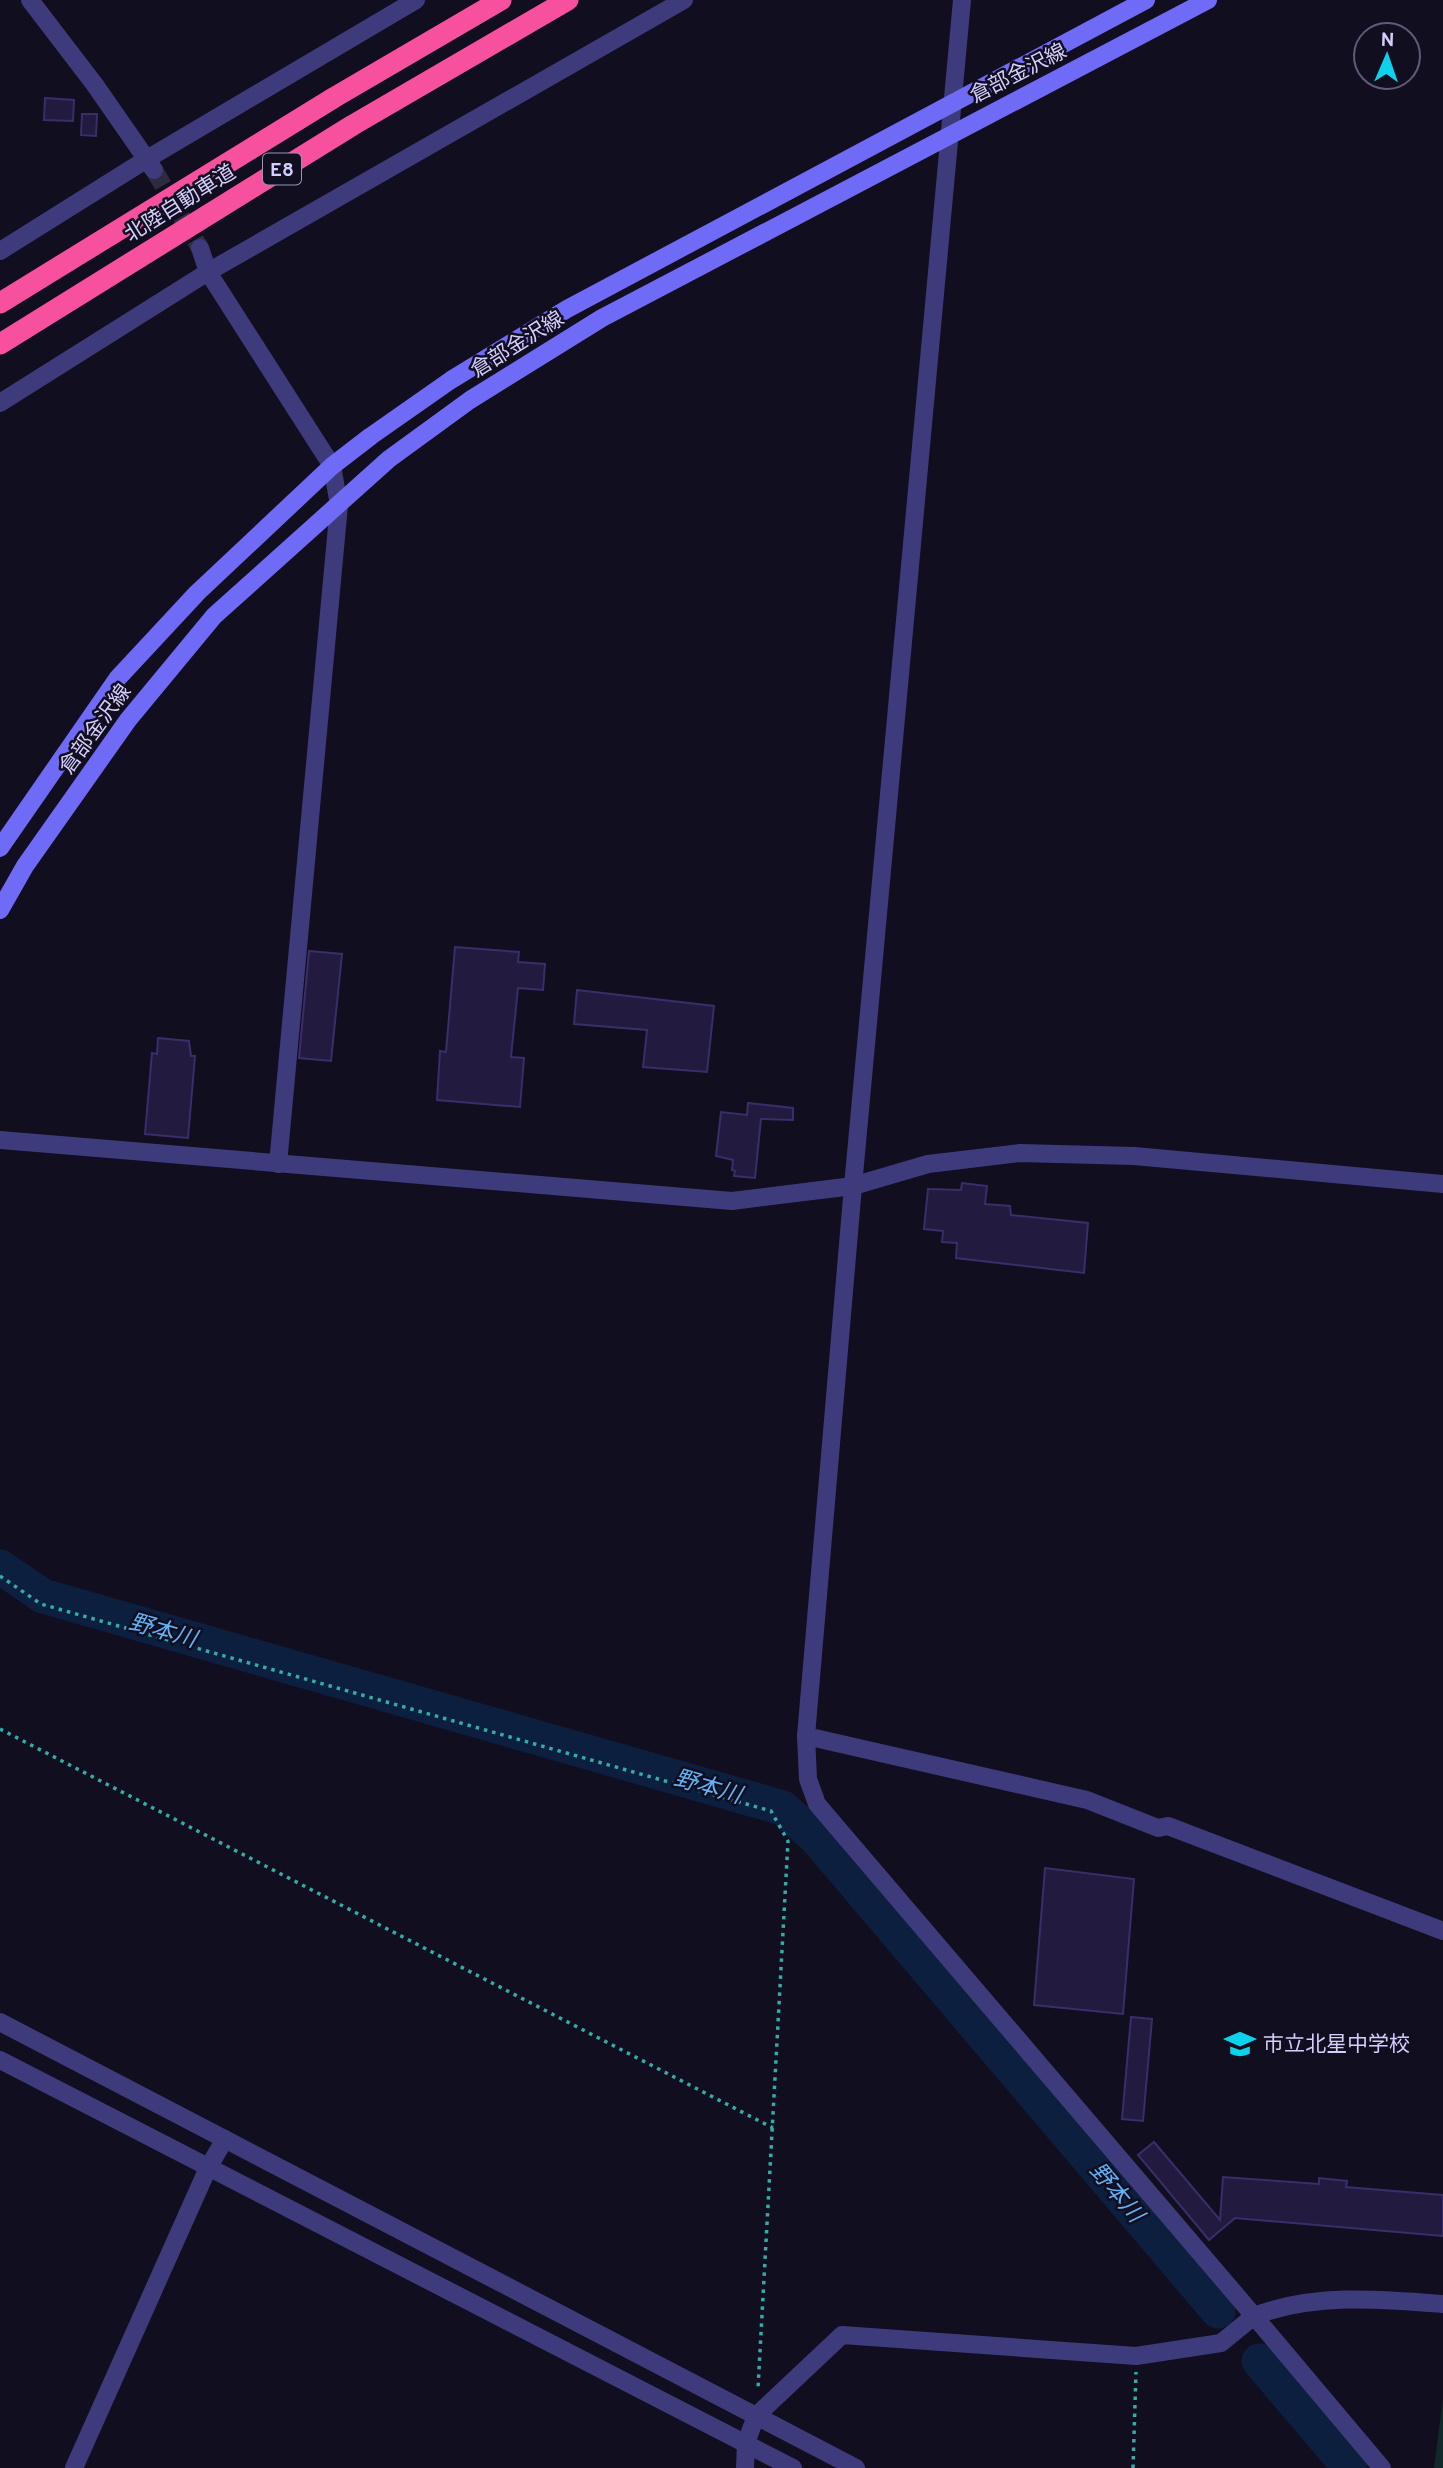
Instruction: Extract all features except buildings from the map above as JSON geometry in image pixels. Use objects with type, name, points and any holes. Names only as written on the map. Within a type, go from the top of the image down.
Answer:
[{"type":"highway","name":"北陸自動車道","points":[[0,303],[335,97],[501,0]]},
{"type":"highway","name":"北陸自動車道","points":[[0,344],[353,125],[568,0]]},
{"type":"main road","name":"倉部金沢線","points":[[0,847],[117,679],[197,593],[332,466],[370,436],[451,380],[567,309],[1146,0]]},
{"type":"main road","name":"倉部金沢線","points":[[0,910],[25,866],[128,720],[214,616],[389,459],[470,400],[602,318],[1208,0]]},
{"type":"street","points":[[30,0],[151,164]]},
{"type":"street","points":[[0,251],[151,164],[416,0]]},
{"type":"street","points":[[0,403],[208,272],[684,0]]},
{"type":"street","points":[[962,0],[853,1186],[806,1736],[808,1779],[817,1804],[1382,2468]]},
{"type":"street","points":[[200,248],[208,272],[332,466],[339,505],[278,1164]]},
{"type":"street","points":[[0,1140],[732,1201],[853,1186],[928,1164],[1020,1153],[1133,1156],[1443,1185]]},
{"type":"street","points":[[806,1736],[1087,1800],[1158,1828],[1168,1826],[1443,1931]]},
{"type":"street","points":[[0,2022],[856,2468]]},
{"type":"street","points":[[0,2060],[793,2468]]},
{"type":"street","points":[[74,2468],[208,2168],[225,2139]]},
{"type":"street","points":[[745,2468],[746,2443],[756,2416],[842,2335],[1136,2356],[1221,2343],[1254,2316],[1282,2305],[1372,2298],[1443,2304]]},
{"type":"path","points":[[0,1576],[41,1604],[771,1811],[788,1840],[756,2416]]},
{"type":"path","points":[[0,1729],[773,2128]]},
{"type":"path","points":[[1133,2468],[1136,2356]]},
{"type":"green space","points":[[1443,2398],[1443,2468],[1434,2468]]},
{"type":"waterway","name":"野本川","points":[[0,1567],[43,1596],[783,1808],[817,1839],[1218,2311]]},
{"type":"waterway","name":"野本川","points":[[1259,2361],[1350,2468]]},
{"type":"tunnel","points":[[154,170],[200,248]]},
{"type":"place","name":"市立北星中学校","points":[[1240,2044]]}]
